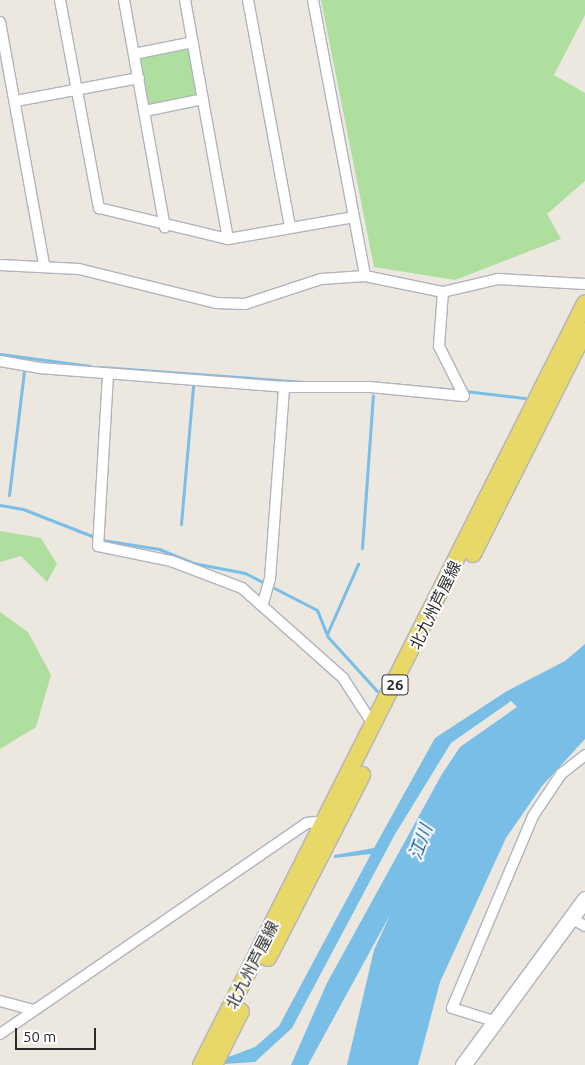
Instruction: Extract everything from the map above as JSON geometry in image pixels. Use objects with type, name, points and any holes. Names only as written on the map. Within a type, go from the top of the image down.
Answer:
[{"type":"main road","name":"北九州芦屋線","points":[[214,1065],[331,823],[375,727],[585,303]]},
{"type":"main road","name":"北九州芦屋線","points":[[201,1065],[331,823],[585,331]]},
{"type":"street","points":[[60,0],[99,208],[165,227],[228,239],[354,217]]},
{"type":"street","points":[[124,0],[165,227]]},
{"type":"street","points":[[186,0],[228,239]]},
{"type":"street","points":[[248,0],[290,227]]},
{"type":"street","points":[[314,0],[365,276]]},
{"type":"street","points":[[0,22],[16,101],[44,264]]},
{"type":"street","points":[[134,54],[193,42]]},
{"type":"street","points":[[16,101],[139,78]]},
{"type":"street","points":[[145,110],[203,99]]},
{"type":"street","points":[[0,265],[44,264],[216,303],[245,304],[321,279],[365,276],[443,292],[498,279],[585,284]]},
{"type":"street","points":[[0,361],[108,374],[284,387],[370,387],[464,396],[439,346],[443,292]]},
{"type":"street","points":[[108,374],[98,546],[171,561],[242,588],[263,603],[343,678],[375,727]]},
{"type":"street","points":[[263,603],[270,578],[284,387]]},
{"type":"street","points":[[497,1022],[452,1008],[533,816],[561,774],[585,755]]},
{"type":"street","points":[[0,1034],[307,823],[331,823]]},
{"type":"street","points":[[463,1065],[497,1022],[585,899]]},
{"type":"street","points":[[571,918],[585,926]]},
{"type":"street","points":[[0,1001],[34,1010]]},
{"type":"green space","points":[[321,0],[585,0],[585,15],[554,75],[585,93],[585,181],[547,214],[561,239],[455,280],[374,267]]},
{"type":"green space","points":[[189,47],[199,97],[148,107],[138,57]]},
{"type":"green space","points":[[0,531],[41,538],[57,564],[47,582],[21,556],[0,562]]},
{"type":"green space","points":[[0,612],[28,632],[51,675],[36,727],[0,749]]},
{"type":"water","name":"江川","points":[[585,644],[585,739],[542,786],[506,838],[440,982],[418,1065],[347,1065],[374,950],[391,913],[308,1065],[291,1065],[327,983],[442,774],[460,747],[517,707],[511,701],[451,743],[394,836],[292,1028],[255,1062],[207,1065],[255,1047],[279,1026],[371,854],[334,858],[334,855],[374,848],[435,738],[507,691],[565,661]]},
{"type":"waterway","points":[[0,354],[90,366]]},
{"type":"waterway","points":[[101,367],[307,382]]},
{"type":"waterway","points":[[9,495],[24,371]]},
{"type":"waterway","points":[[380,383],[458,390]]},
{"type":"waterway","points":[[181,524],[193,386]]},
{"type":"waterway","points":[[465,391],[525,398]]},
{"type":"waterway","points":[[362,548],[373,395]]},
{"type":"waterway","points":[[0,505],[23,509],[102,540],[159,549],[193,563],[245,573],[317,610],[328,637],[377,691]]},
{"type":"waterway","points":[[327,634],[358,564]]}]
